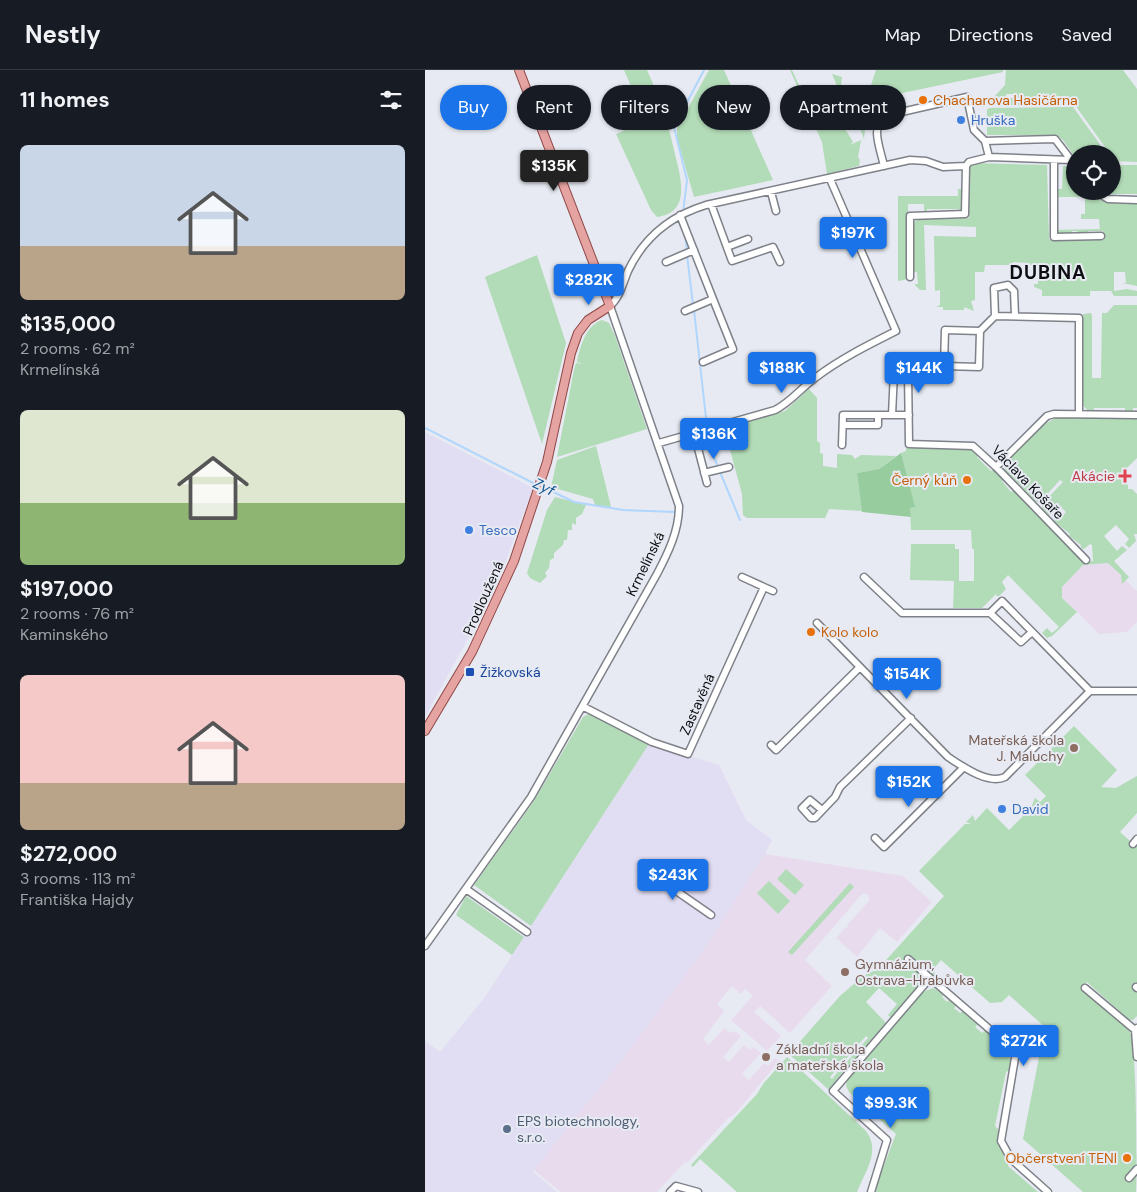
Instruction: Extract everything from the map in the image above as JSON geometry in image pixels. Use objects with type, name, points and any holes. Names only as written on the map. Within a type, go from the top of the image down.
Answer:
[{"type":"main road","name":"Krmelínská","points":[[519,70],[610,306]]},
{"type":"main road","name":"Prodloužená","points":[[425,731],[453,687],[485,625],[514,561],[553,442],[574,343],[581,328],[588,320],[610,306]]},
{"type":"street","points":[[884,166],[876,128],[880,119],[884,116],[967,97],[974,130],[985,141],[989,157]]},
{"type":"street","points":[[985,141],[1055,139],[1066,153]]},
{"type":"street","points":[[610,306],[618,297],[632,264],[645,243],[656,231],[680,214],[711,204],[918,160],[943,167],[966,166],[972,160],[989,157],[1066,161]]},
{"type":"street","points":[[1054,160],[1054,237],[1101,236]]},
{"type":"street","points":[[910,277],[910,216],[965,214],[966,166]]},
{"type":"street","points":[[659,443],[775,410],[786,404],[813,379],[834,365],[896,331],[830,178]]},
{"type":"street","points":[[771,192],[776,211]]},
{"type":"street","points":[[1121,199],[1137,200]]},
{"type":"street","points":[[711,204],[732,261],[772,244],[780,262]]},
{"type":"street","points":[[680,214],[733,349],[703,362]]},
{"type":"street","points":[[727,247],[748,239]]},
{"type":"street","points":[[666,262],[694,250]]},
{"type":"street","points":[[995,316],[994,288],[1004,285],[1011,286],[1014,291],[1015,316]]},
{"type":"street","points":[[685,311],[713,299]]},
{"type":"street","name":"Krmelínská","points":[[425,946],[531,797],[584,707],[657,574],[670,548],[676,528],[679,506],[659,443],[610,306]]},
{"type":"street","points":[[892,415],[894,372],[908,372],[944,366],[979,367],[980,331],[995,316],[1079,318],[1079,414]]},
{"type":"street","points":[[944,366],[945,330],[980,331]]},
{"type":"street","name":"Václava Košaře","points":[[908,372],[909,444],[973,446],[996,467],[1086,560]]},
{"type":"street","points":[[996,467],[1047,416],[1079,414],[1137,415]]},
{"type":"street","points":[[842,445],[843,415],[909,415]]},
{"type":"street","points":[[843,425],[878,425],[878,415]]},
{"type":"street","points":[[694,433],[707,483]]},
{"type":"street","points":[[704,473],[729,467]]},
{"type":"street","points":[[741,577],[773,591]]},
{"type":"street","points":[[864,577],[902,613],[991,613],[1021,642],[1032,632]]},
{"type":"street","name":"Zastavěná","points":[[584,707],[652,742],[688,754],[764,587]]},
{"type":"street","points":[[991,613],[1002,601],[1091,691],[1137,691]]},
{"type":"street","points":[[817,622],[948,757],[963,767],[995,780],[1005,777],[1091,691]]},
{"type":"street","points":[[771,745],[776,750],[860,667]]},
{"type":"street","points":[[822,810],[840,787],[911,718]]},
{"type":"street","points":[[875,838],[884,847],[963,767]]},
{"type":"street","points":[[646,870],[711,915]]},
{"type":"street","points":[[466,889],[527,932]]},
{"type":"street","points":[[908,959],[1016,1052],[1001,1131],[1001,1141],[1004,1149],[1016,1164],[1048,1192]]},
{"type":"street","points":[[871,1192],[887,1140],[833,1091],[930,978]]},
{"type":"street","points":[[1085,988],[1136,1029],[1137,1057]]},
{"type":"street","points":[[1129,1178],[1137,1169]]},
{"type":"street","points":[[670,1192],[676,1186],[698,1192]]},
{"type":"shaded area","points":[[425,432],[533,488],[495,589],[425,717]]},
{"type":"shaded area","points":[[1108,563],[1137,591],[1137,622],[1127,632],[1099,634],[1062,597],[1062,587],[1083,565]]},
{"type":"shaded area","points":[[649,744],[719,765],[746,820],[772,840],[765,854],[703,951],[625,1056],[533,1172],[557,1192],[425,1192],[425,1041],[440,1052],[485,997]]},
{"type":"shaded area","points":[[765,854],[903,876],[932,902],[897,942],[880,928],[857,957],[836,938],[846,927],[848,928],[847,925],[869,901],[868,894],[862,894],[805,960],[832,986],[790,1033],[760,1006],[754,1012],[781,1036],[767,1051],[731,1020],[753,996],[745,989],[741,994],[732,986],[717,1004],[724,1011],[703,1039],[709,1045],[724,1028],[730,1033],[735,1031],[741,1036],[723,1057],[729,1062],[744,1045],[750,1050],[753,1047],[761,1053],[742,1074],[749,1080],[764,1063],[768,1066],[775,1058],[779,1061],[735,1114],[728,1118],[687,1163],[685,1162],[657,1192],[561,1192],[534,1170],[625,1056],[703,951]]},
{"type":"green space","points":[[624,70],[647,70],[653,85],[630,85]]},
{"type":"green space","points":[[709,70],[724,70],[731,85],[701,85]]},
{"type":"green space","points":[[790,70],[792,70],[799,85],[797,85]]},
{"type":"green space","points":[[876,70],[1003,70],[1003,72],[906,92],[906,85],[871,85]]},
{"type":"green space","points":[[1006,70],[1123,70],[1137,89],[1137,162],[1121,161],[1121,145],[1104,145],[1075,105],[1010,105],[1009,98],[1015,98],[1015,94],[1006,94],[1005,105],[987,105],[985,107],[1005,85]]},
{"type":"green space","points":[[832,74],[842,77],[841,85],[837,85]]},
{"type":"green space","points":[[698,90],[698,130],[751,130],[773,180],[694,197],[677,138],[677,130],[688,130],[688,108]]},
{"type":"green space","points":[[1073,107],[1100,145],[1067,145],[1057,135],[987,135],[987,109]]},
{"type":"green space","points":[[625,130],[669,130],[681,180],[680,200],[676,208],[669,214],[657,217],[651,210],[616,134]]},
{"type":"green space","points":[[817,130],[846,130],[853,142],[850,145],[861,140],[858,157],[860,160],[859,166],[827,174],[822,142]]},
{"type":"green space","points":[[861,130],[865,130],[864,139]]},
{"type":"green space","points":[[972,163],[1047,165],[1049,239],[1054,241],[1104,240],[1103,231],[1088,231],[1088,234],[1078,234],[1077,231],[1072,231],[1072,234],[1055,232],[1055,230],[1100,229],[1099,219],[1081,219],[1081,214],[1085,214],[1085,200],[1137,204],[1137,286],[1122,283],[1126,283],[1125,272],[1114,272],[1114,291],[1127,289],[1137,291],[1137,296],[1114,296],[1111,291],[1090,291],[1090,296],[1042,296],[1042,290],[1034,287],[1034,284],[1038,284],[1038,273],[1029,263],[1013,262],[1013,265],[985,265],[984,272],[975,272],[975,300],[971,301],[974,311],[964,307],[964,310],[943,310],[943,307],[936,307],[940,305],[940,290],[935,291],[934,236],[976,237],[976,227],[924,225],[926,290],[920,290],[914,284],[918,284],[917,272],[912,272],[913,224],[918,219],[969,218],[969,169]]},
{"type":"green space","points":[[1121,165],[1137,165],[1137,194],[1121,194]]},
{"type":"green space","points":[[1063,166],[1066,166],[1066,197],[1056,197],[1056,189],[1062,189]]},
{"type":"green space","points":[[958,189],[964,189],[962,211],[959,212],[959,209],[927,209],[927,213],[924,213],[924,204],[908,204],[909,279],[898,281],[898,196],[958,196]]},
{"type":"green space","points":[[537,255],[566,343],[542,444],[485,277]]},
{"type":"green space","points":[[1114,305],[1137,305],[1137,408],[1133,408],[1133,412],[1125,412],[1125,408],[1094,408],[1093,412],[1089,412],[1082,404],[1083,314],[1091,313],[1092,316],[1092,378],[1101,378],[1102,313],[1107,313]]},
{"type":"green space","points":[[602,320],[609,323],[615,336],[647,429],[557,457],[576,363],[584,364],[577,362],[582,343],[592,327]]},
{"type":"green space","points":[[809,389],[817,398],[817,441],[820,443],[820,453],[823,454],[823,466],[837,468],[837,454],[852,455],[855,459],[861,455],[896,456],[879,469],[857,473],[862,511],[829,509],[825,518],[747,518],[743,515],[742,494],[724,428],[785,411]]},
{"type":"green space","points":[[1059,417],[1137,418],[1137,458],[1119,476],[1128,485],[1128,489],[1132,489],[1137,494],[1137,534],[1134,534],[1136,541],[1129,548],[1125,544],[1129,539],[1116,525],[1104,536],[1117,551],[1122,546],[1127,550],[1114,561],[1129,577],[1122,584],[1121,575],[1108,563],[1083,565],[1062,587],[1062,598],[1077,612],[1052,636],[1047,638],[1042,633],[1047,628],[1052,633],[1059,627],[1008,575],[1002,582],[1006,589],[999,596],[996,596],[997,593],[982,608],[953,608],[954,581],[910,580],[911,544],[955,544],[955,549],[959,549],[959,581],[974,581],[974,549],[972,549],[971,530],[911,530],[910,508],[914,507],[901,453],[906,451],[906,447],[972,449],[980,454],[977,457],[991,471],[995,468],[1004,478],[1002,481],[1011,492],[1015,489],[1023,497],[1022,500],[1025,503],[1027,501],[1079,558],[1082,556],[1087,562],[1093,561],[1092,545],[1090,544],[1084,549],[1081,548],[1081,545],[1069,536],[1070,534],[1055,522],[1055,519],[1058,521],[1066,512],[1058,504],[1049,513],[1050,516],[1042,509],[1043,503],[1063,482],[1060,480],[1041,501],[1036,502],[1005,470],[1011,457],[1027,439],[1045,424]]},
{"type":"green space","points":[[596,446],[611,507],[595,505],[593,499],[551,487],[557,460]]},
{"type":"green space","points":[[901,453],[915,507],[910,508],[911,517],[862,512],[857,473],[879,469]]},
{"type":"green space","points":[[555,497],[586,505],[582,514],[576,518],[576,525],[572,523],[572,530],[568,530],[567,540],[564,540],[563,545],[554,553],[554,558],[550,560],[549,568],[545,573],[547,576],[540,583],[530,578],[527,573],[547,510]]},
{"type":"green space","points":[[590,713],[649,744],[531,926],[474,885],[534,801],[583,717]]},
{"type":"green space","points":[[1074,726],[1117,770],[1101,787],[1116,788],[1137,776],[1137,813],[1120,832],[1137,847],[1137,1016],[1133,1020],[1129,1020],[1087,982],[1082,988],[1126,1026],[1130,1032],[1135,1083],[1136,1192],[1083,1192],[1023,1139],[1045,1027],[1009,995],[1002,1002],[990,1003],[941,960],[933,970],[938,978],[935,979],[918,971],[920,984],[913,997],[891,1018],[888,1015],[897,1004],[879,988],[866,1002],[887,1024],[850,1067],[846,1063],[868,1038],[866,1036],[830,1077],[832,1079],[840,1069],[844,1070],[829,1090],[789,1054],[840,996],[863,976],[878,969],[944,896],[919,871],[965,824],[971,824],[966,822],[973,815],[975,821],[987,808],[1009,830],[1031,808],[1035,798],[1040,802],[1046,796],[1025,775]]},
{"type":"green space","points":[[786,869],[804,885],[795,895],[777,879]]},
{"type":"green space","points":[[769,881],[790,901],[778,914],[757,893]]},
{"type":"green space","points":[[850,883],[854,887],[792,955],[788,952]]},
{"type":"green space","points":[[466,896],[524,937],[512,955],[456,915]]},
{"type":"green space","points":[[933,988],[944,994],[942,997],[947,1002],[950,999],[957,1005],[954,1008],[960,1013],[963,1011],[978,1024],[975,1027],[982,1033],[985,1030],[993,1038],[991,1041],[1003,1051],[1005,1049],[1009,1054],[1011,1069],[1006,1072],[995,1126],[999,1130],[1000,1147],[1009,1161],[1008,1166],[1038,1192],[876,1192],[878,1181],[896,1134],[849,1092],[846,1086],[848,1077],[923,992]]},
{"type":"green space","points":[[787,1057],[865,1130],[870,1138],[872,1153],[868,1168],[857,1192],[737,1192],[700,1159],[693,1167],[691,1165],[757,1094],[763,1084]]},
{"type":"waterway","points":[[683,213],[687,180],[674,127],[704,70]]},
{"type":"waterway","points":[[685,235],[687,250]]},
{"type":"waterway","points":[[687,255],[693,305]]},
{"type":"waterway","points":[[694,310],[707,427]]},
{"type":"waterway","name":"Zyf","points":[[425,428],[537,485]]},
{"type":"waterway","points":[[707,431],[709,445],[718,467]]},
{"type":"waterway","points":[[720,472],[740,520]]},
{"type":"waterway","name":"Zyf","points":[[541,486],[574,502],[623,510],[674,512]]},
{"type":"place","name":"Chacharova Hasičárna","points":[[923,100]]},
{"type":"place","name":"Hruška","points":[[961,120]]},
{"type":"place","name":"Akácie","points":[[1125,476]]},
{"type":"place","name":"Černý kůň","points":[[967,480]]},
{"type":"place","name":"Tesco","points":[[469,530]]},
{"type":"place","name":"Kolo kolo","points":[[811,632]]},
{"type":"place","name":"Žižkovská","points":[[470,672]]},
{"type":"place","name":"Mateřská škola J. Maluchy","points":[[1074,748]]},
{"type":"place","name":"David","points":[[1002,809]]},
{"type":"place","name":"Gymnázium, Ostrava-Hrabůvka","points":[[845,972]]},
{"type":"place","name":"Základní škola a mateřská škola","points":[[766,1057]]},
{"type":"place","name":"EPS biotechnology, s.r.o.","points":[[507,1129]]},
{"type":"place","name":"Občerstvení TENI","points":[[1127,1158]]},
{"type":"district","name":"DUBINA","points":[[1048,272]]}]
